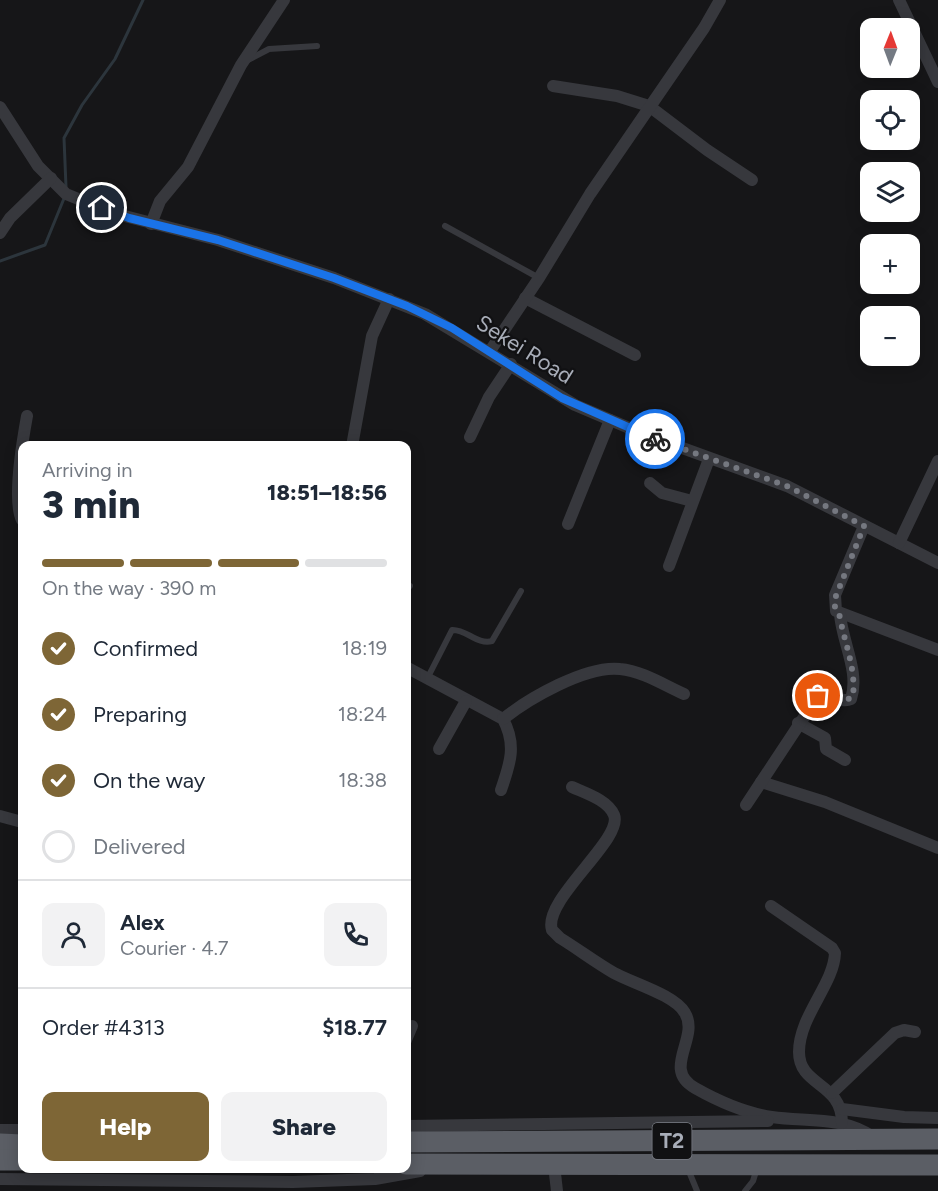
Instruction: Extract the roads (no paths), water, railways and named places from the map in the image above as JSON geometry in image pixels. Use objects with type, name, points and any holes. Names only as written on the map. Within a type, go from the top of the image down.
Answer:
[{"type":"highway","name":"T2","points":[[411,1142],[938,1139]]},
{"type":"highway","points":[[0,1144],[18,1144]]},
{"type":"highway","points":[[0,1160],[18,1160]]},
{"type":"highway","name":"T2","points":[[411,1164],[938,1165]]},
{"type":"street","points":[[151,224],[160,201],[188,167],[241,65],[284,0]]},
{"type":"street","points":[[490,351],[539,278],[559,241],[704,28],[720,0]]},
{"type":"street","points":[[899,0],[938,82]]},
{"type":"street","points":[[553,86],[617,96],[649,106],[707,150],[752,180]]},
{"type":"street","name":"Sekei Road","points":[[0,107],[38,166],[66,194],[113,213],[218,240],[334,278],[425,314],[511,364],[549,391],[610,420],[709,459],[787,486],[938,563]]},
{"type":"street","points":[[0,232],[10,218],[51,178]]},
{"type":"street","points":[[525,298],[635,355]]},
{"type":"street","points":[[353,441],[372,336],[389,299]]},
{"type":"street","points":[[470,437],[489,397],[511,364]]},
{"type":"street","points":[[24,441],[27,416]]},
{"type":"street","points":[[568,524],[610,420]]},
{"type":"street","points":[[669,566],[709,459]]},
{"type":"street","points":[[899,543],[938,461]]},
{"type":"street","points":[[650,483],[662,493],[692,501]]},
{"type":"street","points":[[864,526],[835,595],[834,607],[840,614],[938,650]]},
{"type":"street","points":[[746,805],[798,723],[819,695],[845,701],[853,696],[853,673],[841,630],[840,614]]},
{"type":"street","points":[[503,719],[548,689],[604,670],[618,668],[638,673],[684,694]]},
{"type":"street","points":[[411,669],[503,719],[509,731],[513,754],[501,790]]},
{"type":"street","points":[[439,749],[466,701]]},
{"type":"street","points":[[798,723],[825,738],[826,749],[845,760]]},
{"type":"street","points":[[761,782],[825,802],[938,848]]},
{"type":"street","points":[[572,787],[607,805],[614,813],[615,822],[607,839],[552,914],[552,930],[560,938],[614,973],[681,1007],[688,1019],[680,1066],[685,1081],[745,1111],[803,1120],[842,1123],[863,1130],[877,1139]]},
{"type":"street","points":[[0,816],[18,821]]},
{"type":"street","points":[[771,906],[832,948],[835,953],[832,965],[804,1027],[799,1051],[800,1061],[807,1076],[832,1093],[842,1109],[842,1123]]},
{"type":"street","points":[[832,1093],[895,1033],[904,1030],[915,1032]]},
{"type":"street","points":[[842,1109],[904,1117],[938,1118]]},
{"type":"street","points":[[411,1126],[803,1120]]},
{"type":"street","points":[[0,1130],[18,1130]]},
{"type":"street","points":[[411,1173],[460,1164]]},
{"type":"street","points":[[554,1165],[557,1191]]},
{"type":"street","points":[[0,1179],[69,1186],[204,1186],[375,1179],[409,1173]]},
{"type":"lane","points":[[241,65],[269,49],[297,45],[317,46]]},
{"type":"lane","points":[[445,226],[539,278]]},
{"type":"lane","points":[[428,677],[452,630],[457,629],[483,643],[492,641],[521,591]]},
{"type":"lane","points":[[745,1191],[753,1181],[758,1165]]},
{"type":"lane","points":[[686,1166],[697,1191]]},
{"type":"waterway","points":[[66,187],[64,138],[82,105],[115,59],[143,0]]},
{"type":"waterway","points":[[0,261],[45,245],[65,196]]}]
